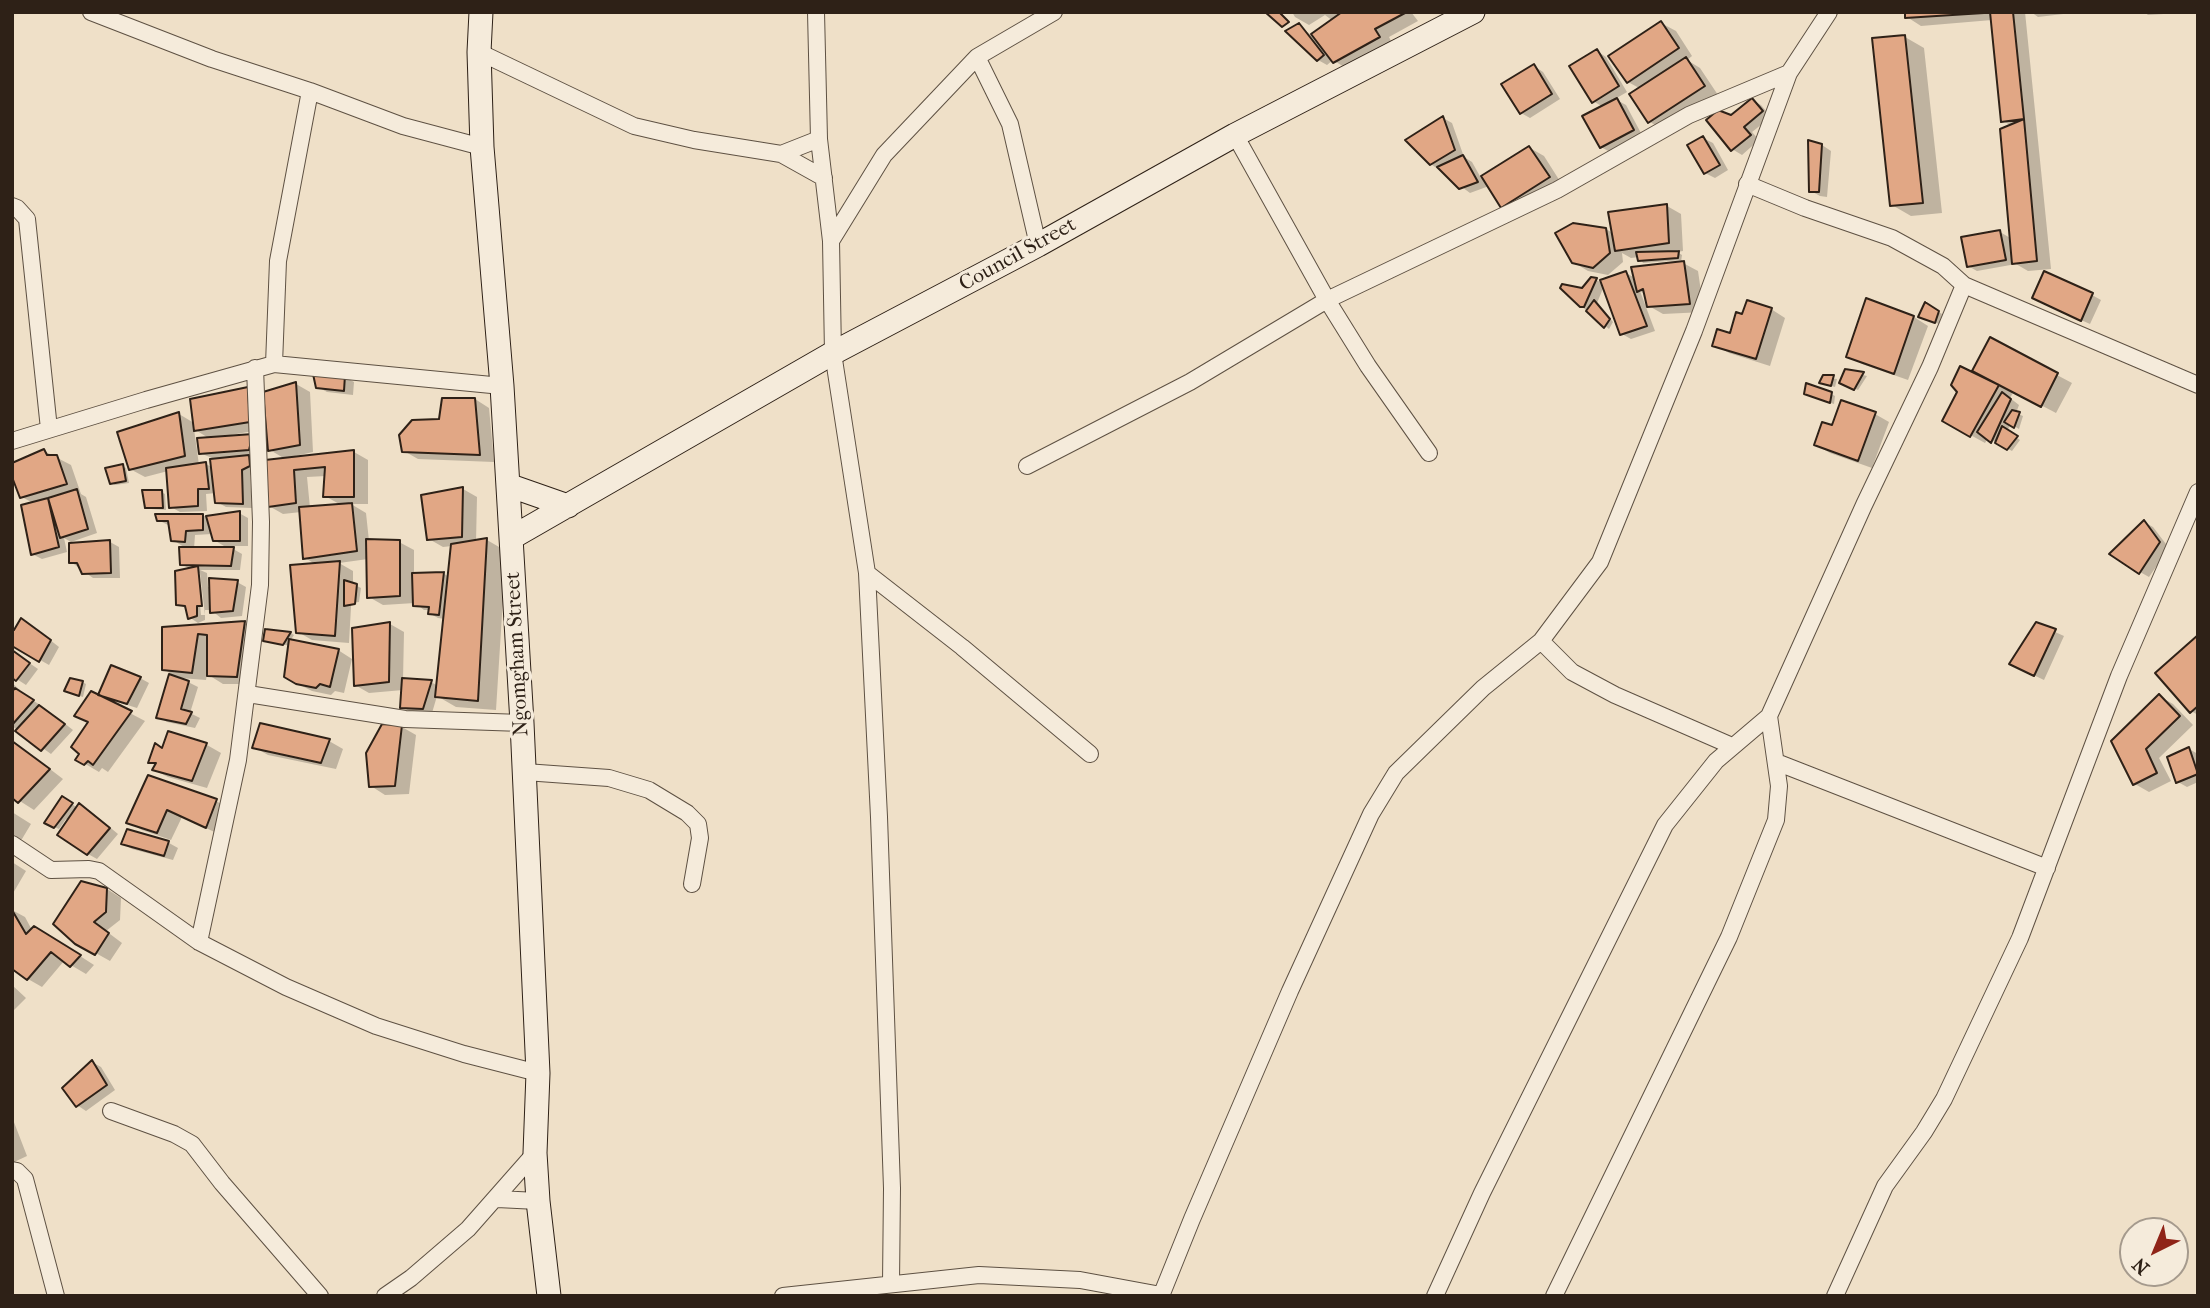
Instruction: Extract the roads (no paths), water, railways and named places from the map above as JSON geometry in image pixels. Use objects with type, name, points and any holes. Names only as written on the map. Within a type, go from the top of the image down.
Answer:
[{"type":"main road","name":"Ngomgham Street","points":[[481,12],[479,52],[482,147],[502,386],[525,772],[538,1073],[535,1153],[549,1296]]},
{"type":"main road","name":"Council Street","points":[[512,538],[833,353],[1038,245],[1235,135],[1473,12]]},
{"type":"main road","points":[[508,485],[568,506]]},
{"type":"street","points":[[91,12],[212,59],[310,91],[403,126],[482,147]]},
{"type":"street","points":[[816,12],[819,139],[831,241],[833,353],[867,573],[891,1161],[891,1283]]},
{"type":"street","points":[[831,241],[884,155],[977,57],[1054,12]]},
{"type":"street","points":[[783,1296],[979,1275],[1080,1280],[1161,1295],[1290,991],[1371,814],[1396,773],[1483,688],[1541,641],[1600,562],[1694,331],[1788,72],[1829,12]]},
{"type":"street","points":[[479,52],[634,125],[694,140],[781,154],[824,178]]},
{"type":"street","points":[[977,57],[1010,124],[1038,245]]},
{"type":"street","points":[[1027,466],[1190,382],[1327,300],[1557,190],[1689,115],[1788,72]]},
{"type":"street","points":[[274,364],[278,261],[310,91]]},
{"type":"street","points":[[1235,135],[1327,300],[1368,366],[1429,453]]},
{"type":"street","points":[[781,154],[819,139]]},
{"type":"street","points":[[1747,184],[1805,208],[1892,238],[1943,266],[1964,285],[2198,385]]},
{"type":"street","points":[[12,206],[27,219],[49,429]]},
{"type":"street","points":[[1435,1296],[1482,1192],[1665,825],[1716,761],[1769,716],[1864,505],[1930,367],[1964,285]]},
{"type":"street","points":[[12,441],[274,364],[502,386]]},
{"type":"street","points":[[198,942],[238,760],[248,694],[260,573],[261,522],[255,369]]},
{"type":"street","points":[[1835,1296],[1885,1186],[1944,1099],[2021,938],[2119,676],[2198,492]]},
{"type":"street","points":[[867,573],[962,647],[1090,754]]},
{"type":"street","points":[[1541,641],[1572,672],[1615,695],[1732,746]]},
{"type":"street","points":[[248,694],[405,719],[522,723]]},
{"type":"street","points":[[1554,1296],[1729,937],[1776,820],[1779,786],[1769,716]]},
{"type":"street","points":[[1776,762],[2047,868]]},
{"type":"street","points":[[525,772],[608,778],[649,790],[687,813],[698,824],[701,838],[692,884]]},
{"type":"street","points":[[12,845],[51,870],[99,871],[198,942],[286,987],[376,1026],[464,1054],[538,1073]]},
{"type":"street","points":[[111,1111],[192,1144],[222,1183],[320,1296]]},
{"type":"street","points":[[385,1296],[439,1254],[497,1199],[535,1153]]},
{"type":"street","points":[[12,1170],[18,1171],[25,1179],[56,1296]]},
{"type":"street","points":[[497,1199],[538,1201]]}]
